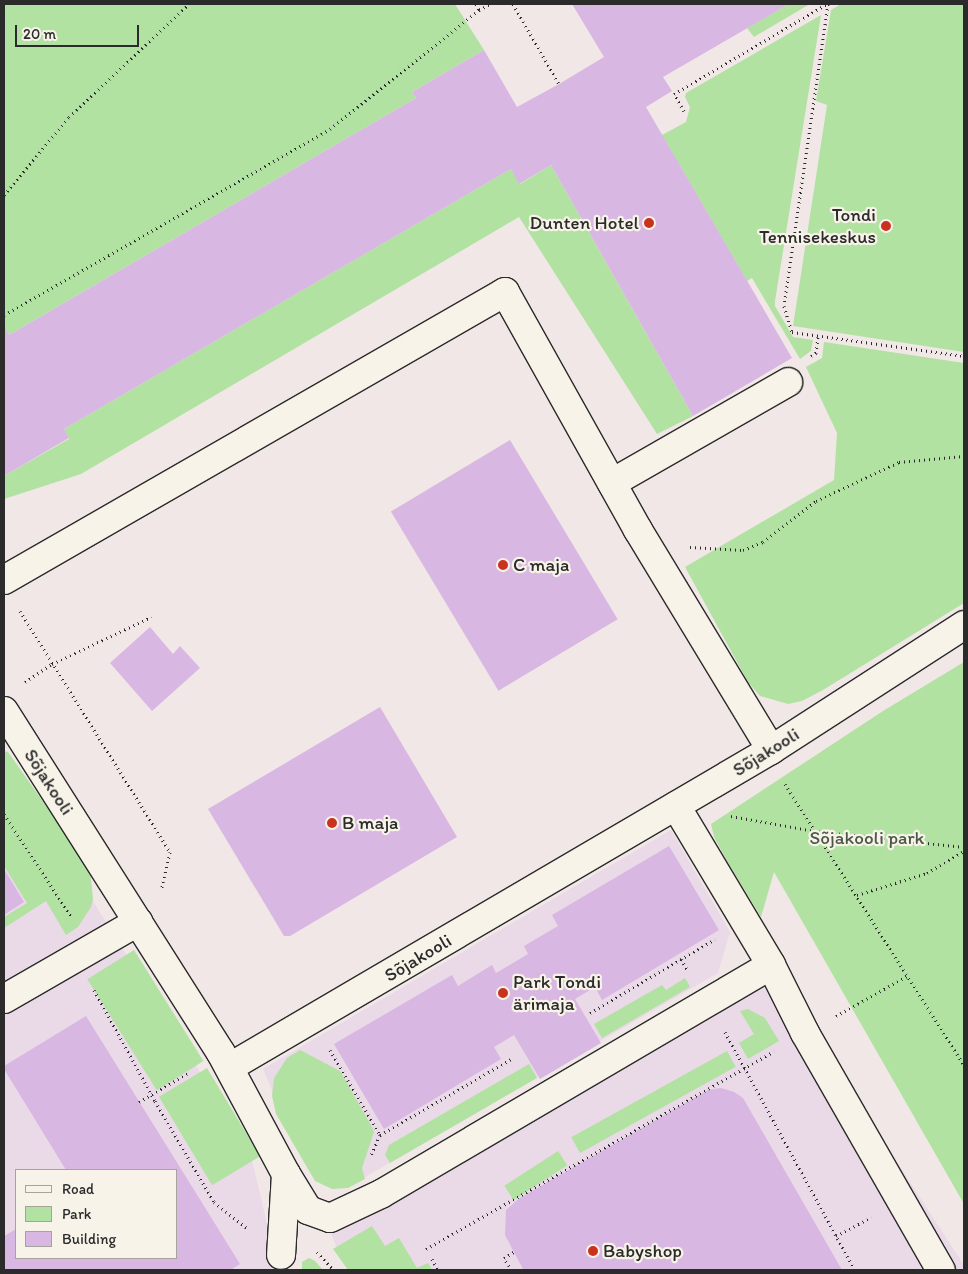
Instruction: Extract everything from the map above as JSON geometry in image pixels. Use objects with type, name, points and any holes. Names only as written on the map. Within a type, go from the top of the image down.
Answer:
[{"type":"street","points":[[4,580],[505,292],[646,542],[772,750]]},
{"type":"street","points":[[612,483],[788,382]]},
{"type":"street","name":"Sõjakooli","points":[[4,711],[226,1060],[772,750],[964,625]]},
{"type":"street","points":[[676,806],[771,965],[805,1033],[941,1270]]},
{"type":"street","points":[[4,999],[138,922]]},
{"type":"street","points":[[226,1060],[286,1174],[308,1210],[330,1218],[381,1194],[771,965]]},
{"type":"street","points":[[281,1255],[286,1174]]},
{"type":"path","points":[[4,195],[69,117],[189,4]]},
{"type":"path","points":[[476,4],[479,10]]},
{"type":"path","points":[[4,315],[330,129],[479,10],[490,4]]},
{"type":"path","points":[[513,4],[559,84]]},
{"type":"path","points":[[684,110],[674,94],[828,4],[784,306],[792,332],[964,356]]},
{"type":"path","points":[[816,353],[818,336]]},
{"type":"path","points":[[646,542],[708,549],[742,550],[763,542],[816,501],[899,462],[964,456]]},
{"type":"path","points":[[18,608],[170,852],[159,900]]},
{"type":"path","points":[[20,685],[52,664],[151,617]]},
{"type":"path","points":[[784,781],[964,1065]]},
{"type":"path","points":[[4,814],[73,919]]},
{"type":"path","points":[[722,815],[814,831],[964,849]]},
{"type":"path","points":[[857,895],[926,873],[964,849]]},
{"type":"path","points":[[590,1013],[682,961],[718,937]]},
{"type":"path","points":[[426,1249],[907,976]]},
{"type":"path","points":[[90,982],[151,1095],[214,1202],[281,1255]]},
{"type":"path","points":[[326,1043],[380,1135]]},
{"type":"path","points":[[370,1159],[380,1135],[513,1058]]},
{"type":"path","points":[[139,1102],[226,1060]]},
{"type":"path","points":[[748,1075],[854,1270]]},
{"type":"path","points":[[836,1236],[859,1224]]},
{"type":"path","points":[[512,1270],[504,1258],[515,1252]]},
{"type":"path","points":[[432,1259],[438,1270]]},
{"type":"shaded area","points":[[4,759],[250,1152],[278,1270],[4,1270]]},
{"type":"shaded area","points":[[671,830],[730,932],[718,973],[346,1188],[298,1152],[263,1069]]},
{"type":"shaded area","points":[[767,963],[964,1265],[964,1270],[353,1270],[337,1248],[331,1234]]},
{"type":"green space","points":[[4,4],[455,4],[484,50],[412,92],[416,98],[9,335],[4,325]]},
{"type":"green space","points":[[789,4],[810,4],[754,37],[747,28]]},
{"type":"green space","name":"Tondi Tennisekeskus","points":[[841,4],[964,4],[964,352],[793,326],[827,105],[816,101],[831,10]]},
{"type":"green space","points":[[821,15],[775,301],[775,306],[793,337],[813,340],[811,351],[800,359],[752,278],[747,281],[662,135],[686,122],[690,107],[685,97],[686,93]]},
{"type":"green space","points":[[551,165],[693,416],[657,434],[519,217],[81,474],[4,499],[4,476],[69,439],[64,429],[511,169],[520,184]]},
{"type":"green space","points":[[824,342],[964,363],[964,603],[823,690],[802,701],[788,704],[760,696],[748,682],[685,567],[834,480],[837,433],[806,367],[822,358]]},
{"type":"green space","name":"Sõjakooli park","points":[[964,662],[964,1204],[774,872],[761,917],[714,837],[711,824],[883,711]]},
{"type":"green space","points":[[4,751],[8,752],[90,868],[93,899],[91,907],[78,927],[66,935],[46,901],[4,928],[4,917],[27,903],[4,866]]},
{"type":"green space","points":[[134,950],[203,1061],[157,1090],[87,979]]},
{"type":"green space","points":[[685,978],[690,987],[602,1038],[594,1024],[662,985],[666,990]]},
{"type":"green space","points":[[748,1009],[765,1018],[779,1041],[748,1059],[739,1043],[754,1034],[740,1011]]},
{"type":"green space","points":[[300,1050],[340,1071],[374,1132],[362,1168],[365,1179],[348,1188],[332,1189],[315,1181],[276,1114],[272,1096],[274,1078],[287,1058]]},
{"type":"green space","points":[[727,1051],[736,1067],[580,1153],[571,1137]]},
{"type":"green space","points":[[529,1064],[537,1078],[390,1163],[385,1155],[389,1145]]},
{"type":"green space","points":[[207,1068],[260,1156],[212,1185],[159,1097]]},
{"type":"green space","points":[[558,1151],[567,1165],[514,1200],[504,1186]]},
{"type":"green space","points":[[372,1226],[385,1246],[399,1238],[417,1268],[428,1263],[432,1270],[348,1270],[333,1249]]},
{"type":"green space","points":[[309,1258],[315,1261],[323,1270],[302,1270],[302,1262]]},
{"type":"building","points":[[572,4],[789,4],[663,77],[672,91],[646,107],[792,358],[693,416],[551,165],[519,184],[511,169],[64,429],[69,438],[4,476],[4,325],[9,335],[416,98],[412,92],[484,50],[517,107],[559,84],[604,57]]},
{"type":"building","name":"C maja","points":[[510,440],[618,619],[498,691],[391,512]]},
{"type":"building","points":[[150,627],[173,654],[180,646],[200,668],[152,711],[110,663]]},
{"type":"building","name":"B maja","points":[[380,707],[457,837],[290,936],[284,936],[208,809]]},
{"type":"building","name":"Park Tondi ärimaja","points":[[669,846],[719,930],[602,1000],[595,987],[575,999],[601,1043],[540,1079],[514,1035],[494,1047],[501,1059],[384,1129],[334,1044],[452,975],[458,986],[492,965],[496,973],[528,954],[524,946],[558,926],[552,915]]},
{"type":"building","points":[[4,869],[24,902],[4,915]]},
{"type":"building","points":[[86,1016],[240,1264],[230,1270],[4,1270],[4,1236],[15,1230],[15,1259],[178,1259],[178,1169],[65,1169],[4,1069],[4,1066]]},
{"type":"building","points":[[721,1088],[734,1092],[743,1098],[842,1270],[523,1269],[505,1235],[506,1210],[520,1198],[708,1090]]},
{"type":"place","name":"Dunten Hotel","points":[[649,223]]},
{"type":"place","name":"Tondi Tennisekeskus","points":[[886,226]]},
{"type":"place","name":"C maja","points":[[503,565]]},
{"type":"place","name":"B maja","points":[[332,823]]},
{"type":"place","name":"Park Tondi ärimaja","points":[[503,993]]},
{"type":"place","name":"Babyshop","points":[[593,1251]]}]
